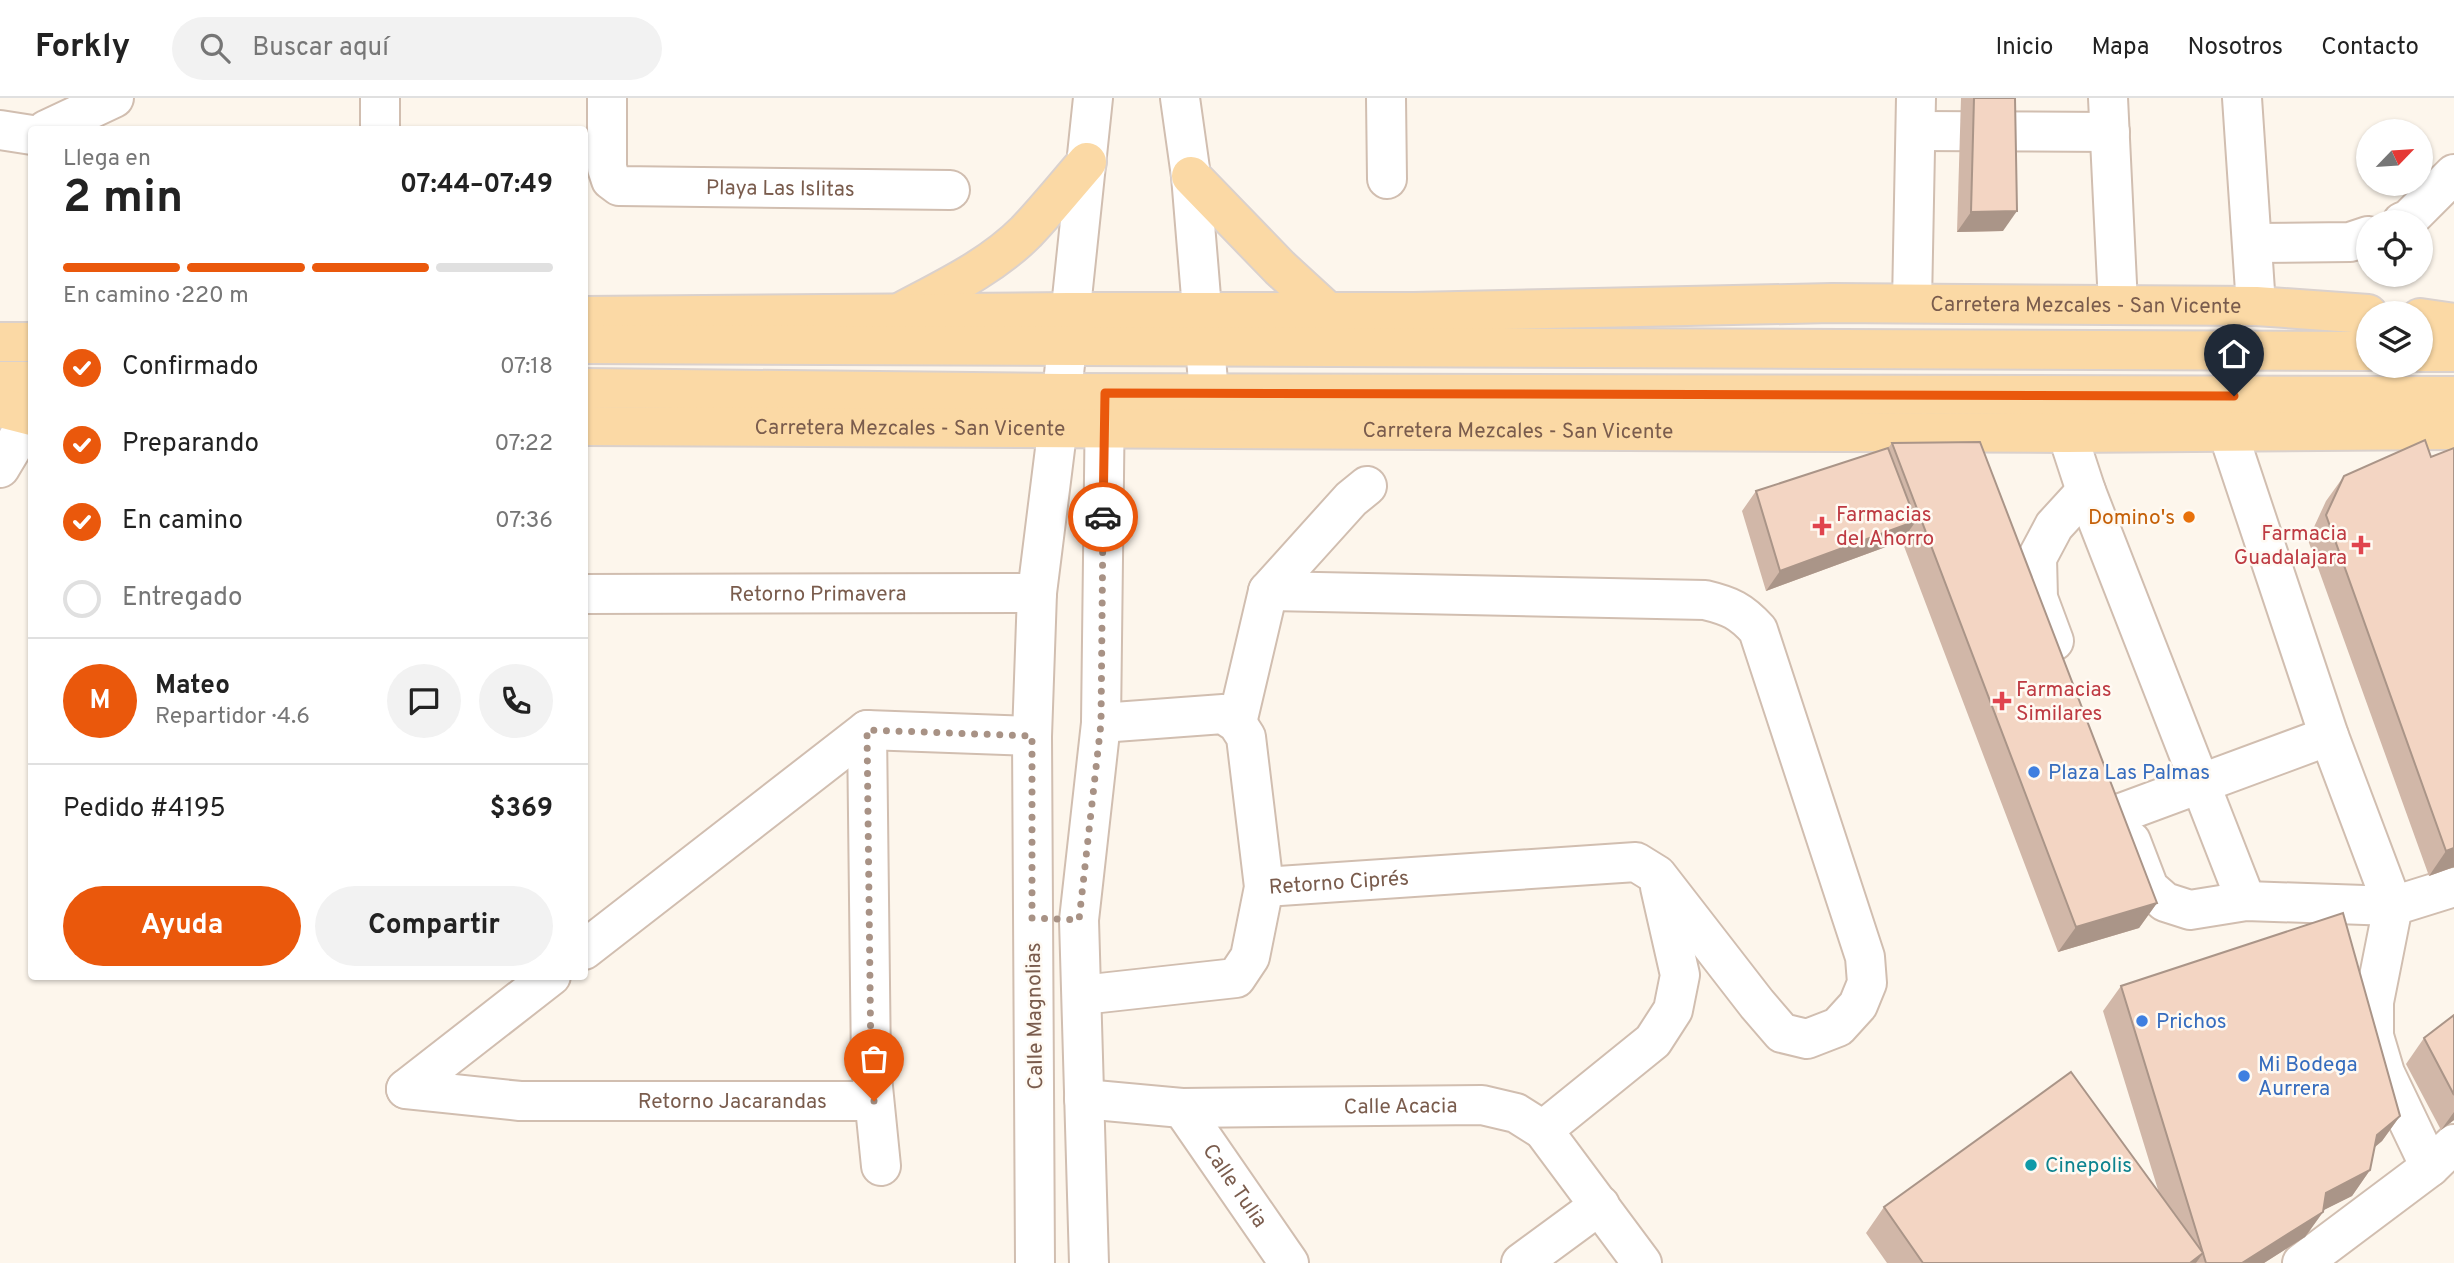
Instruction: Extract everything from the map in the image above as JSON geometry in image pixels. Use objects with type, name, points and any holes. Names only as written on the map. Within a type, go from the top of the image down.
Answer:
[{"type":"main road","points":[[897,314],[971,274],[997,256],[1025,232],[1087,162]]},
{"type":"main road","points":[[1191,177],[1260,248],[1329,313]]},
{"type":"main road","name":"Carretera Mezcales - San Vicente","points":[[1204,329],[1329,313],[1912,303],[2256,306],[2356,313]]},
{"type":"main road","name":"Carretera Mezcales - San Vicente","points":[[588,316],[897,314],[1068,329]]},
{"type":"main road","points":[[2433,320],[2454,323]]},
{"type":"main road","name":"Carretera Mezcales - San Vicente","points":[[588,344],[1068,329],[1204,329],[2094,350],[2356,351]]},
{"type":"main road","points":[[2094,350],[2097,396]]},
{"type":"main road","points":[[2433,352],[2454,352]]},
{"type":"main road","points":[[0,381],[28,381]]},
{"type":"main road","name":"Carretera Mezcales - San Vicente","points":[[588,388],[1059,410]]},
{"type":"main road","name":"Carretera Mezcales - San Vicente","points":[[1104,410],[1209,394],[2454,396]]},
{"type":"main road","points":[[0,408],[28,415]]},
{"type":"main road","name":"Carretera Mezcales - San Vicente","points":[[588,426],[1104,410],[2067,433],[2454,430]]},
{"type":"street","points":[[54,126],[114,98]]},
{"type":"street","points":[[380,98],[380,126]]},
{"type":"street","name":"Playa Las Islitas","points":[[607,98],[607,168],[611,180],[619,186],[950,190]]},
{"type":"street","name":"Calle Magnolias","points":[[1035,1263],[1032,736],[1037,593],[1093,98]]},
{"type":"street","points":[[1180,98],[1191,177],[1209,394]]},
{"type":"street","points":[[1386,98],[1387,179]]},
{"type":"street","points":[[2242,98],[2256,306]]},
{"type":"street","points":[[1912,303],[1916,114],[2109,115],[2118,304]]},
{"type":"street","points":[[0,130],[28,134]]},
{"type":"street","points":[[2418,210],[2454,174]]},
{"type":"street","points":[[2253,243],[2356,240]]},
{"type":"street","points":[[1089,1263],[1079,920],[1101,723],[1104,410]]},
{"type":"street","points":[[0,468],[28,421]]},
{"type":"street","points":[[2067,433],[2086,491],[2246,901]]},
{"type":"street","points":[[2228,433],[2329,736],[2393,906],[2374,1002],[2374,1036],[2385,1073],[2442,1156],[2302,1263]]},
{"type":"street","points":[[1101,723],[1223,714],[1237,723],[1268,591],[1351,499],[1367,486]]},
{"type":"street","points":[[2067,674],[2038,598],[2037,558],[2054,526],[2086,491]]},
{"type":"street","points":[[1268,591],[1705,600],[1726,605],[1744,615],[1758,630],[1865,957],[1867,983],[1858,1005],[1838,1027],[1807,1040],[1782,1033],[1647,869]]},
{"type":"street","name":"Retorno Primavera","points":[[590,598],[1037,593]]},
{"type":"street","name":"Retorno Ciprés","points":[[1237,723],[1246,737],[1264,887],[1647,869]]},
{"type":"street","points":[[588,947],[867,730],[1032,736]]},
{"type":"street","points":[[867,730],[871,1067],[881,1166]]},
{"type":"street","points":[[2120,813],[2329,736]]},
{"type":"street","points":[[2106,775],[2149,888],[2165,902],[2190,911],[2246,901],[2393,906],[2454,887]]},
{"type":"street","points":[[1543,1130],[1653,1041],[1673,1010],[1680,975],[1647,869]]},
{"type":"street","points":[[1082,995],[1236,978],[1250,957],[1264,887]]},
{"type":"street","points":[[1032,918],[1079,920]]},
{"type":"street","name":"Retorno Jacarandas","points":[[546,980],[406,1089],[520,1101],[874,1101]]},
{"type":"street","name":"Calle Acacia","points":[[1084,1099],[1182,1108],[1482,1105],[1516,1113],[1543,1130],[1642,1263]]},
{"type":"street","name":"Calle Tulia","points":[[1182,1108],[1289,1263]]},
{"type":"street","points":[[1521,1263],[1600,1205]]},
{"type":"building","points":[[1974,98],[2015,98],[2017,211],[1971,212]]},
{"type":"building","points":[[2425,440],[2431,457],[2454,448],[2454,848],[2446,851],[2326,515],[2344,476]]},
{"type":"building","name":"Plaza Las Palmas","points":[[1980,442],[2157,903],[2076,927],[1892,443]]},
{"type":"building","name":"Farmacias del Ahorro","points":[[1888,448],[1916,521],[1780,571],[1756,491]]},
{"type":"building","name":"Mi Bodega Aurrera","points":[[2343,913],[2400,1116],[2377,1135],[2370,1170],[2326,1193],[2323,1212],[2242,1263],[2206,1263],[2121,986]]},
{"type":"building","points":[[2454,1015],[2454,1095],[2424,1038]]},
{"type":"building","name":"Cinepolis","points":[[2071,1072],[2203,1253],[2190,1263],[1923,1263],[1884,1207]]},
{"type":"way so far","points":[[874,1101],[871,1067],[867,730],[1032,736],[1032,918],[1079,920],[1101,723],[1103,517]]},
{"type":"place","name":"Domino's","points":[[2189,517]]},
{"type":"place","name":"Farmacias del Ahorro","points":[[1822,526]]},
{"type":"place","name":"Farmacia Guadalajara","points":[[2361,545]]},
{"type":"place","name":"Farmacias Similares","points":[[2002,701]]},
{"type":"place","name":"Plaza Las Palmas","points":[[2034,772]]},
{"type":"place","name":"Prichos","points":[[2142,1021]]},
{"type":"place","name":"Mi Bodega Aurrera","points":[[2244,1076]]},
{"type":"place","name":"Cinepolis","points":[[2031,1165]]},
{"type":"route","points":[[1103,517],[1105,393],[2234,396]]}]
